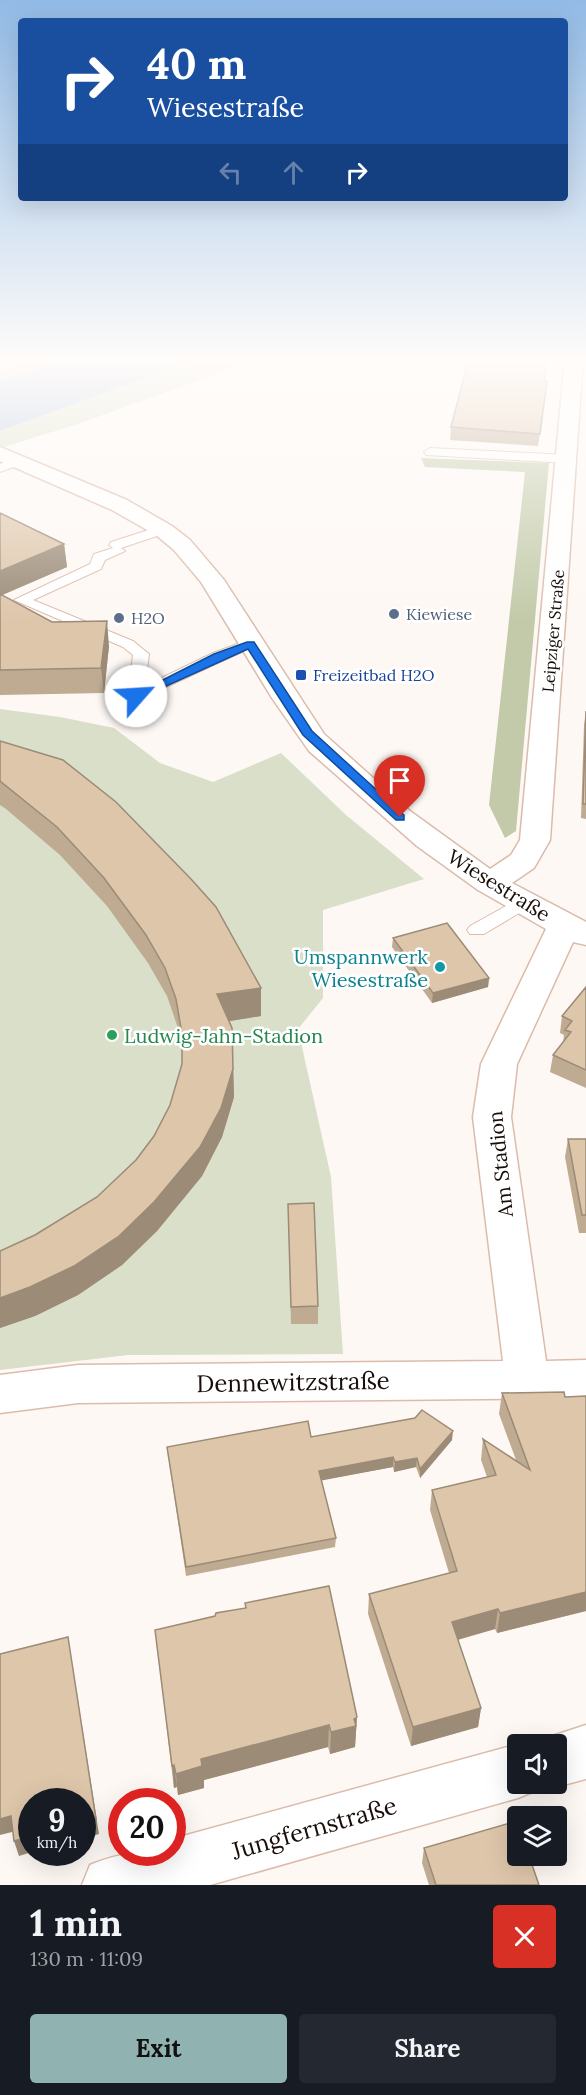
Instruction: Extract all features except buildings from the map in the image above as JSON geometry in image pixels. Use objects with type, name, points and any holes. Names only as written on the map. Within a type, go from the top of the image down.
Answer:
[{"type":"street","name":"Leipziger Straße","points":[[491,883],[523,861],[536,840],[569,446]]},
{"type":"street","name":"Wiesestraße","points":[[6,461],[100,497],[161,530],[182,545],[197,562],[308,733],[386,806],[491,883],[575,930]]},
{"type":"street","name":"Am Stadion","points":[[527,1379],[492,1117],[499,1064],[575,930]]},
{"type":"street","name":"Dennewitzstraße","points":[[0,1394],[78,1384],[586,1379]]},
{"type":"street","points":[[567,1757],[586,1752]]},
{"type":"street","name":"Jungfernstraße","points":[[110,1885],[507,1774]]},
{"type":"lane","points":[[430,452],[568,459]]},
{"type":"lane","points":[[161,530],[117,548],[99,557],[96,566],[21,600],[128,644],[141,654],[136,696],[251,644]]},
{"type":"lane","points":[[477,930],[524,902]]},
{"type":"green space","points":[[421,458],[549,463],[516,831],[505,838],[489,805],[525,472],[425,467]]},
{"type":"green space","points":[[0,709],[60,717],[114,728],[160,763],[213,782],[281,753],[346,815],[424,879],[323,910],[323,998],[298,1029],[331,1177],[343,1354],[128,1355],[0,1370]]},
{"type":"place","name":"Kiewiese","points":[[394,614]]},
{"type":"place","name":"H2O","points":[[119,618]]},
{"type":"place","name":"Freizeitbad H2O","points":[[301,675]]},
{"type":"place","name":"Umspannwerk Wiesestraße","points":[[440,967]]},
{"type":"place","name":"Ludwig-Jahn-Stadion","points":[[112,1035]]},
{"type":"route","points":[[136,696],[251,644],[308,733],[400,817]]}]
